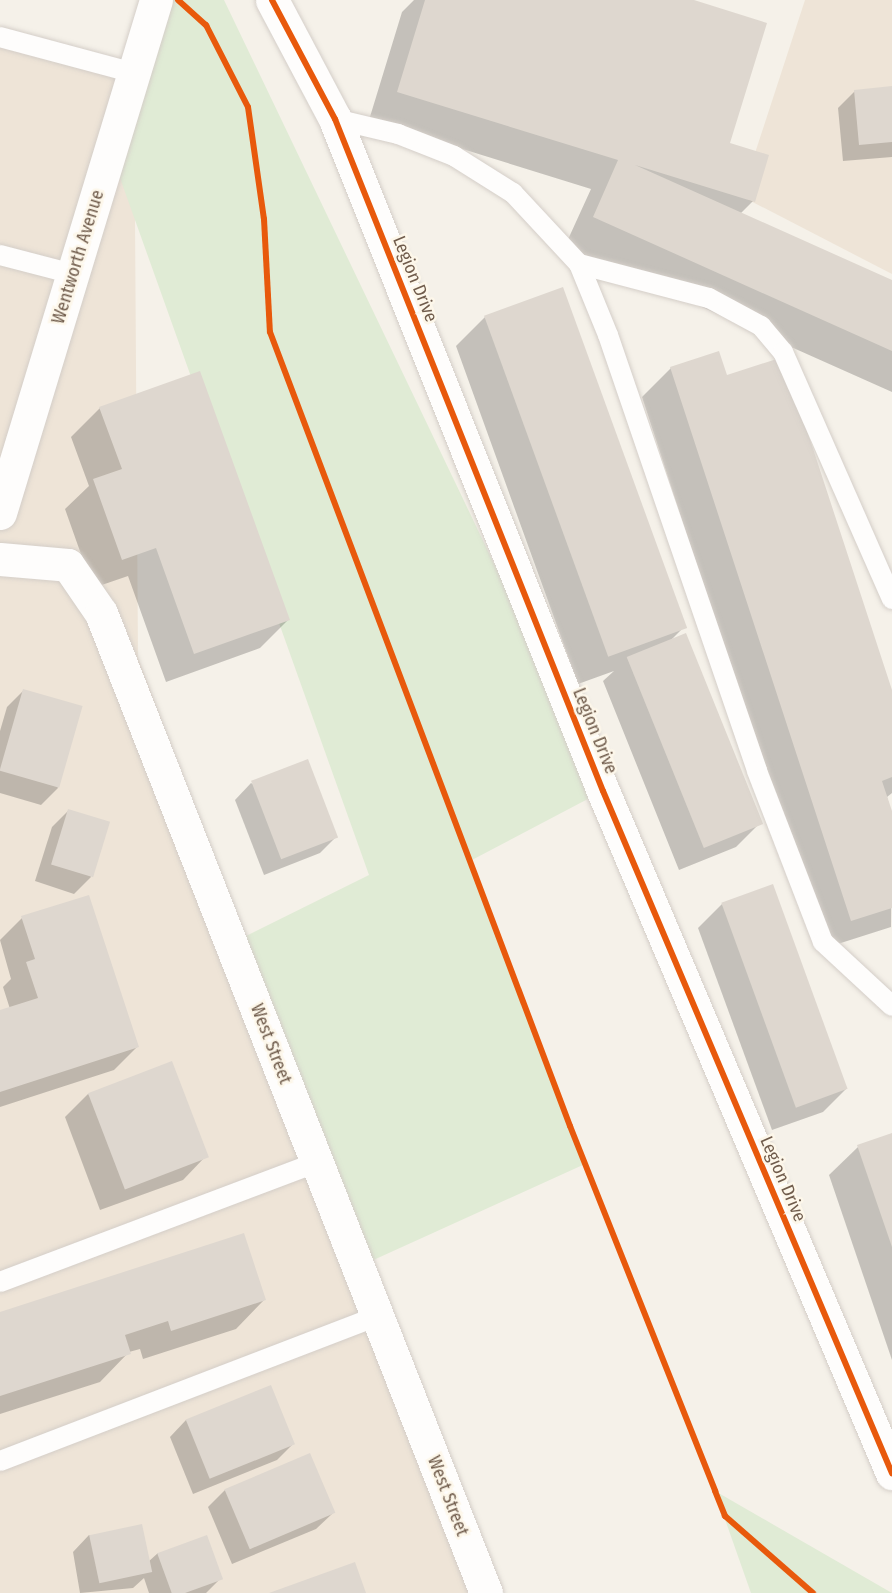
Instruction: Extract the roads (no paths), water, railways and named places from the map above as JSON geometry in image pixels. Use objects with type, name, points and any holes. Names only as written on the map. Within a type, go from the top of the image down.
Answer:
[{"type":"street","name":"Wentworth Avenue","points":[[0,513],[156,0]]},
{"type":"street","name":"Legion Drive","points":[[272,0],[335,119],[603,791],[892,1473]]},
{"type":"street","name":"West Street","points":[[0,560],[68,565],[101,613],[486,1593]]},
{"type":"lane","points":[[0,38],[134,73]]},
{"type":"lane","points":[[335,119],[398,134],[454,156],[513,193],[579,264],[608,335],[757,771],[823,942],[890,1002]]},
{"type":"lane","points":[[0,255],[73,273]]},
{"type":"lane","points":[[579,264],[709,298],[761,326],[783,351],[892,599]]},
{"type":"lane","points":[[0,1282],[318,1162]]},
{"type":"lane","points":[[0,1461],[378,1316]]}]
